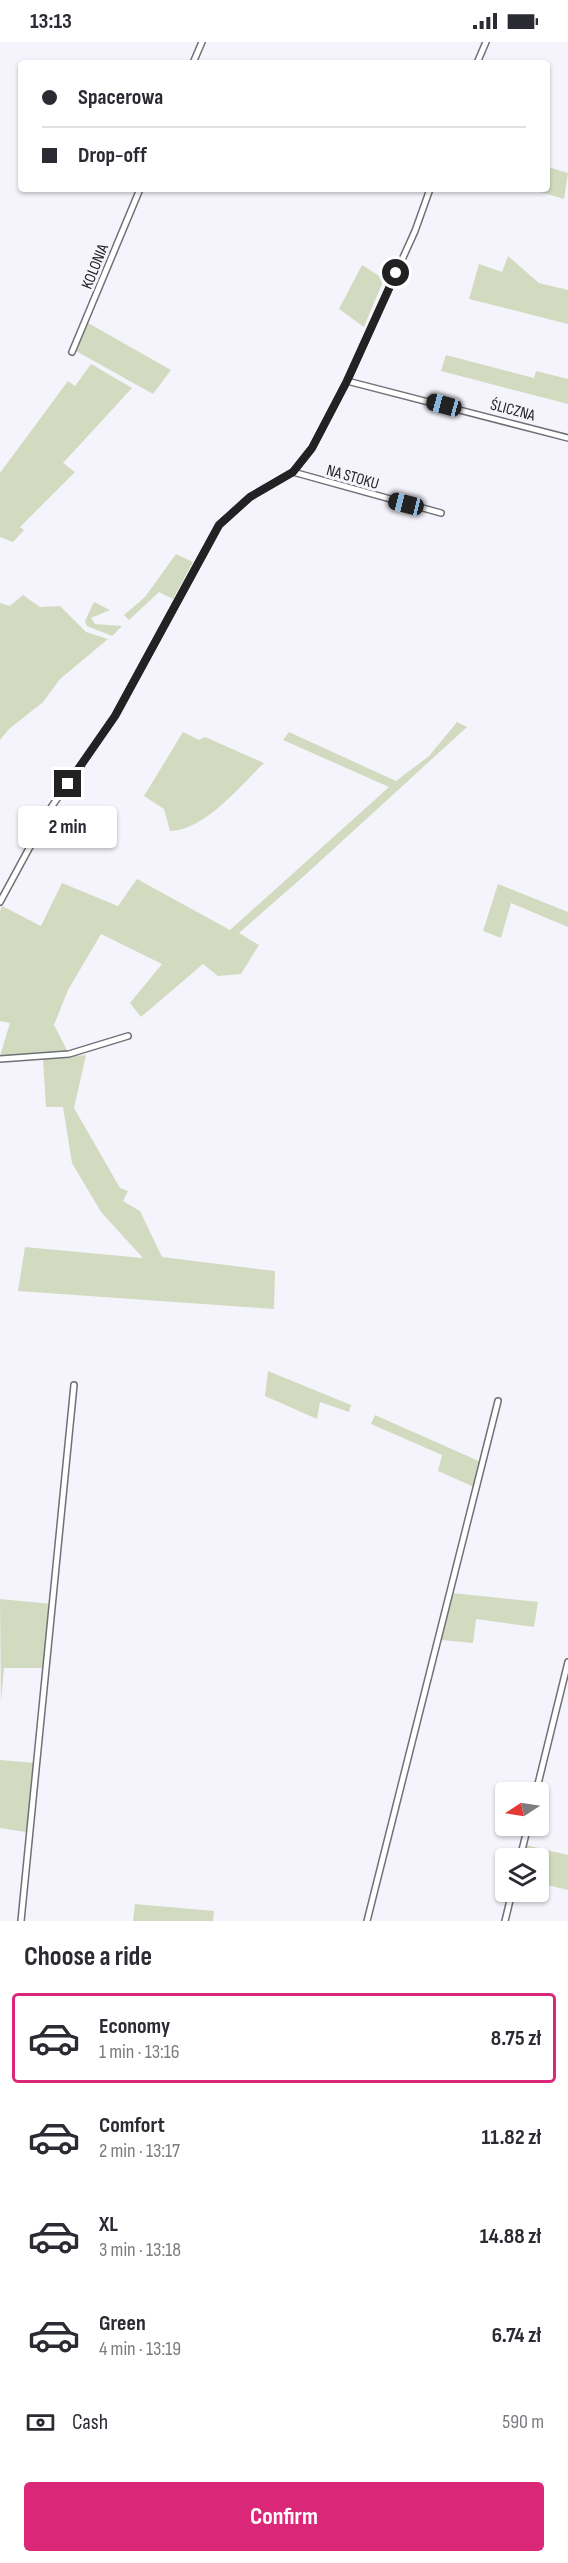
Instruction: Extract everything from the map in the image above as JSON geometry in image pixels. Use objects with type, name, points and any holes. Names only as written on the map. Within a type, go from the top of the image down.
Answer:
[{"type":"street","points":[[194,60],[202,42]]},
{"type":"street","points":[[478,60],[486,42]]},
{"type":"street","name":"KOLONIA","points":[[72,352],[139,192]]},
{"type":"street","points":[[0,902],[52,806],[115,716],[219,525],[250,497],[293,472],[312,448],[347,381],[415,231],[429,192]]},
{"type":"street","name":"ŚLICZNA","points":[[347,381],[568,438]]},
{"type":"street","name":"NA STOKU","points":[[293,472],[441,513]]},
{"type":"street","points":[[0,1059],[69,1054],[128,1036]]},
{"type":"street","points":[[21,1921],[74,1385]]},
{"type":"street","points":[[367,1921],[498,1401]]},
{"type":"street","points":[[538,1782],[568,1662]]},
{"type":"street","points":[[505,1921],[510,1902]]},
{"type":"green space","points":[[550,168],[568,173],[564,199],[540,192],[550,192]]},
{"type":"green space","points":[[508,256],[539,283],[568,290],[568,324],[469,299],[479,264],[502,272]]},
{"type":"green space","points":[[362,265],[384,279],[364,327],[339,309]]},
{"type":"green space","points":[[88,323],[171,370],[153,394],[76,351]]},
{"type":"green space","points":[[446,355],[534,378],[536,371],[568,379],[568,404],[441,371]]},
{"type":"green space","points":[[91,364],[132,388],[63,463],[75,472],[20,527],[24,530],[13,542],[0,537],[0,473],[68,381],[75,386]]},
{"type":"green space","points":[[176,554],[193,562],[173,599],[159,592],[129,620],[124,615],[145,597]]},
{"type":"green space","points":[[23,595],[40,607],[60,606],[86,632],[108,639],[60,679],[43,702],[9,729],[0,740],[0,603],[10,606]]},
{"type":"green space","points":[[94,602],[110,610],[91,618],[95,624],[122,626],[112,636],[87,626],[85,621]]},
{"type":"green space","points":[[457,722],[467,727],[239,933],[259,945],[241,974],[218,976],[203,964],[141,1017],[130,1003],[162,964],[101,934],[68,990],[54,1025],[68,1052],[0,1056],[10,1023],[0,1021],[0,911],[2,906],[41,926],[62,883],[118,906],[137,879],[230,930],[389,787],[283,740],[289,732],[396,781],[429,756]]},
{"type":"green space","points":[[183,732],[199,740],[205,737],[264,763],[209,815],[183,829],[170,831],[164,809],[144,796]]},
{"type":"green space","points":[[498,884],[568,912],[568,927],[511,903],[501,938],[483,931]]},
{"type":"green space","points":[[86,1055],[74,1108],[120,1188],[128,1191],[123,1201],[140,1211],[162,1257],[275,1271],[274,1309],[18,1291],[25,1247],[143,1258],[101,1212],[72,1163],[63,1107],[46,1107],[43,1059]]},
{"type":"green space","points":[[268,1371],[351,1405],[349,1412],[320,1402],[317,1419],[265,1396]]},
{"type":"green space","points":[[375,1415],[481,1462],[474,1487],[438,1471],[442,1455],[371,1424]]},
{"type":"green space","points":[[452,1593],[538,1602],[534,1627],[476,1619],[473,1643],[441,1640]]},
{"type":"green space","points":[[0,1599],[52,1604],[47,1668],[4,1668],[1,1702]]},
{"type":"green space","points":[[0,1760],[35,1763],[26,1832],[0,1828]]},
{"type":"green space","points":[[549,1850],[568,1855],[568,1890],[549,1885]]},
{"type":"green space","points":[[135,1904],[214,1911],[213,1921],[133,1921]]},
{"type":"route","points":[[68,784],[115,716],[219,525],[250,497],[293,472],[312,448],[347,381],[396,273]]}]
